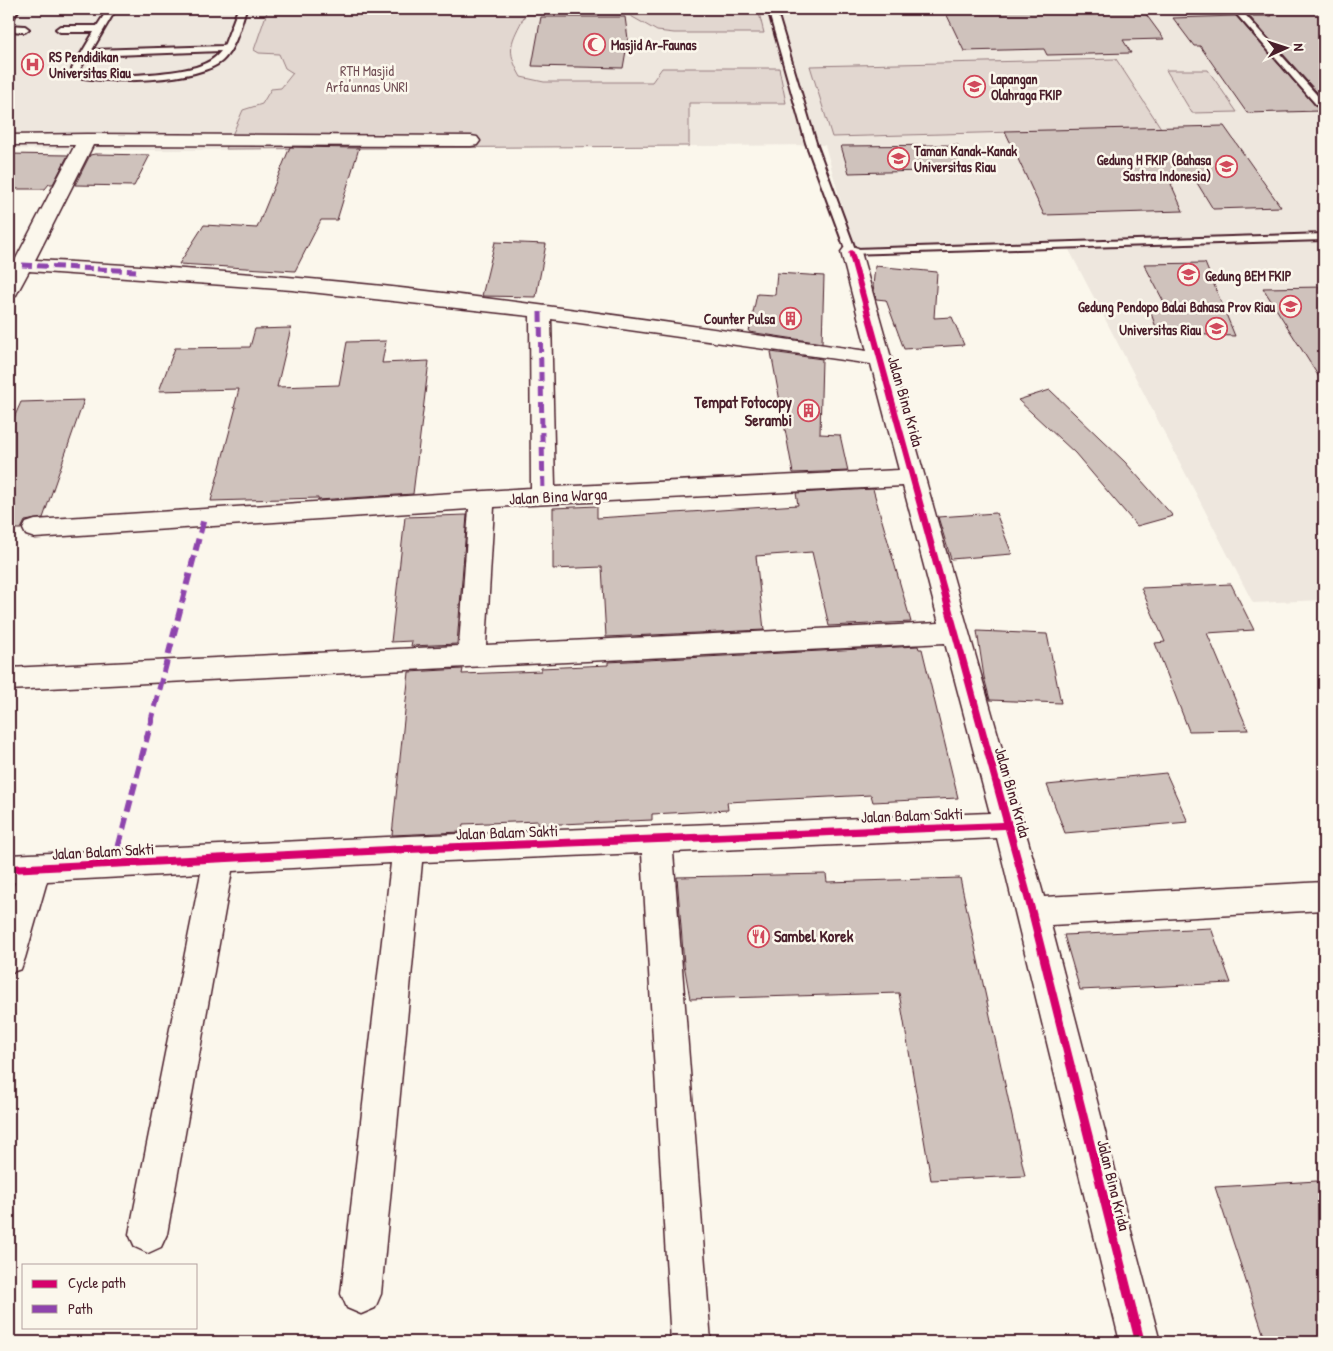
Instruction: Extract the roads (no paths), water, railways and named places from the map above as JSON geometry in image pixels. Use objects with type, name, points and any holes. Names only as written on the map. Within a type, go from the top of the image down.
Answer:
[{"type":"street","points":[[9,291],[87,139]]},
{"type":"street","points":[[9,140],[471,141]]},
{"type":"street","name":"Jalan Bina Krida","points":[[851,252],[1032,912],[1140,1342]]},
{"type":"street","points":[[22,265],[136,271],[380,292],[880,359]]},
{"type":"street","points":[[540,312],[543,496]]},
{"type":"street","name":"Jalan Bina Warga","points":[[35,529],[543,496],[913,477]]},
{"type":"street","points":[[472,656],[482,500]]},
{"type":"street","points":[[9,679],[954,632]]},
{"type":"street","name":"Jalan Balam Sakti","points":[[22,869],[408,849],[1007,825]]},
{"type":"street","points":[[657,840],[691,1342]]},
{"type":"street","points":[[361,1294],[408,849]]},
{"type":"street","points":[[148,1234],[218,860]]},
{"type":"street","points":[[9,958],[22,869]]},
{"type":"street","points":[[1032,912],[1324,896]]},
{"type":"lane","points":[[9,19],[15,9]]},
{"type":"lane","points":[[112,9],[76,69],[77,74],[98,78],[190,72],[214,62],[227,48],[242,9]]},
{"type":"lane","name":"Jalan Bina Krida","points":[[772,9],[811,143],[851,252]]},
{"type":"lane","points":[[1236,9],[1324,108]]},
{"type":"lane","points":[[9,28],[25,30]]},
{"type":"lane","points":[[60,29],[99,29]]},
{"type":"lane","points":[[86,53],[227,48]]},
{"type":"lane","points":[[851,252],[1324,237]]},
{"type":"place","name":"Masjid Ar-Faunas","points":[[595,44]]},
{"type":"place","name":"RS Pendidikan Universitas Riau","points":[[33,64]]},
{"type":"place","name":"Lapangan Olahraga FKIP","points":[[975,86]]},
{"type":"place","name":"Taman Kanak-Kanak Universitas Riau","points":[[898,158]]},
{"type":"place","name":"Gedung H FKIP (Bahasa Sastra Indonesia)","points":[[1227,167]]},
{"type":"place","name":"Gedung BEM FKIP","points":[[1189,275]]},
{"type":"place","name":"Gedung Pendopo Balai Bahasa Prov Riau","points":[[1291,306]]},
{"type":"place","name":"Counter Pulsa","points":[[791,318]]},
{"type":"place","name":"Universitas Riau","points":[[1217,329]]},
{"type":"place","name":"Tempat Fotocopy Serambi","points":[[808,411]]},
{"type":"place","name":"Sambel Korek","points":[[758,936]]},
{"type":"park label","name":"RTH Masjid Arfa'unnas UNRI","points":[[367,78]]}]
